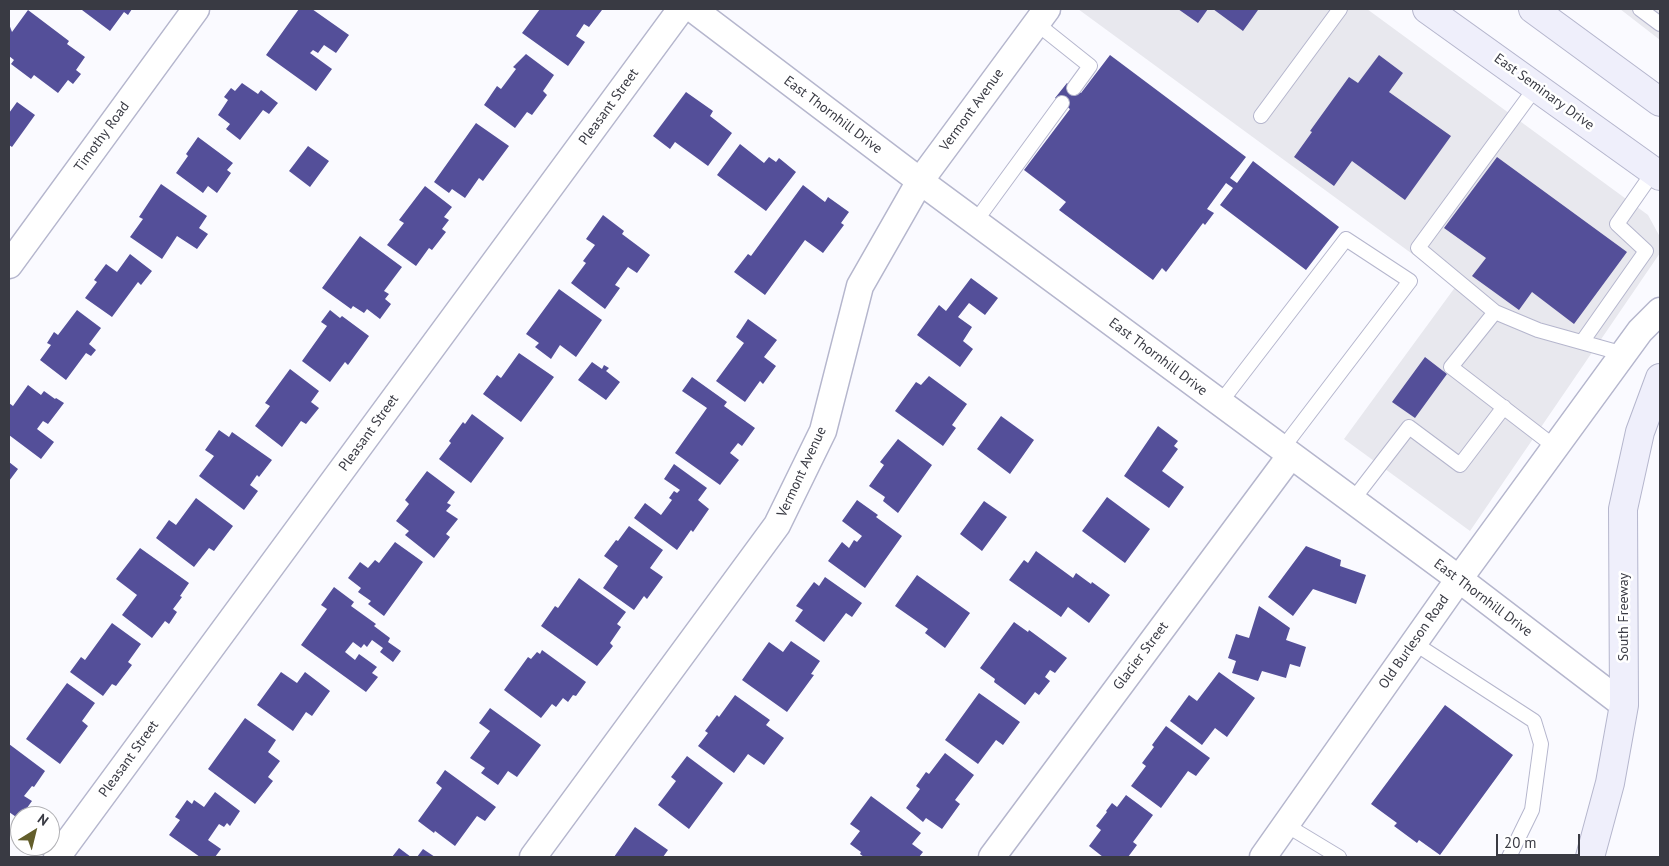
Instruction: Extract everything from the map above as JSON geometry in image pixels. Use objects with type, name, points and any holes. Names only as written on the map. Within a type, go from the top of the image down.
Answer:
[{"type":"main road","name":"East Seminary Drive","points":[[1427,9],[1657,174]]},
{"type":"main road","points":[[1533,9],[1660,102]]},
{"type":"main road","name":"South Freeway","points":[[1590,857],[1610,783],[1624,705],[1623,509],[1640,432],[1660,378]]},
{"type":"street","name":"Timothy Road","points":[[9,264],[196,9]]},
{"type":"street","name":"Pleasant Street","points":[[57,857],[681,9]]},
{"type":"street","name":"East Thornhill Drive","points":[[693,9],[975,222],[1459,579],[1624,705]]},
{"type":"street","name":"Vermont Avenue","points":[[533,857],[777,525],[823,431],[860,286],[920,181],[1041,16]]},
{"type":"street","name":"Old Burleson Road","points":[[1263,857],[1459,579],[1640,331],[1660,311]]},
{"type":"street","name":"Glacier Street","points":[[992,857],[1286,452]]},
{"type":"lane","points":[[1261,116],[1340,9]]},
{"type":"lane","points":[[1640,9],[1660,24]]},
{"type":"lane","points":[[1041,16],[1090,66],[1074,88]]},
{"type":"lane","points":[[1536,87],[1418,248],[1495,312],[1538,330],[1624,354]]},
{"type":"lane","points":[[975,222],[1062,104]]},
{"type":"lane","points":[[1582,342],[1646,251],[1616,224],[1657,174]]},
{"type":"lane","points":[[1220,403],[1346,239],[1410,281],[1286,452]]},
{"type":"lane","points":[[1495,312],[1451,367],[1555,447]]},
{"type":"lane","points":[[1352,501],[1409,427],[1460,465],[1504,407]]},
{"type":"lane","points":[[1414,643],[1534,722],[1541,744],[1532,810],[1509,857]]},
{"type":"lane","points":[[1286,825],[1339,857]]},
{"type":"shaded area","points":[[1078,9],[1367,9],[1648,215],[1660,237],[1660,253],[1470,531],[1344,439],[1456,286]]},
{"type":"shaded area","points":[[1620,9],[1660,9],[1660,40]]},
{"type":"building","points":[[83,9],[132,9],[128,15],[124,12],[110,31]]},
{"type":"building","points":[[299,9],[312,9],[349,35],[336,53],[324,45],[318,53],[313,50],[310,53],[332,69],[316,91],[266,55]]},
{"type":"building","points":[[540,9],[602,10],[589,27],[584,24],[576,36],[585,42],[568,66],[522,33]]},
{"type":"building","points":[[1178,9],[1208,9],[1198,23]]},
{"type":"building","points":[[1213,9],[1257,9],[1258,10],[1243,31]]},
{"type":"building","points":[[28,10],[69,41],[67,44],[85,57],[76,70],[81,74],[73,84],[68,80],[58,93],[34,75],[31,79],[11,64],[14,60],[9,56],[9,24],[12,32]]},
{"type":"building","points":[[526,54],[554,75],[543,91],[547,95],[532,115],[527,112],[515,128],[484,105],[497,86],[501,89],[516,69],[513,67]]},
{"type":"building","points":[[1110,55],[1246,157],[1230,178],[1237,183],[1253,161],[1339,227],[1306,270],[1220,205],[1233,188],[1226,183],[1207,209],[1214,213],[1205,225],[1203,223],[1166,272],[1162,268],[1153,280],[1059,210],[1066,202],[1024,170],[1070,109],[1055,98],[1067,83],[1081,93]]},
{"type":"building","points":[[1379,55],[1403,73],[1389,92],[1451,136],[1405,200],[1352,161],[1334,186],[1294,157],[1312,132],[1310,131],[1349,77],[1358,83]]},
{"type":"building","points":[[242,83],[258,94],[261,90],[278,103],[269,114],[263,110],[240,140],[226,129],[230,124],[218,115],[228,100],[224,97],[231,88],[235,91]]},
{"type":"building","points":[[686,92],[713,111],[710,116],[732,133],[708,166],[675,142],[670,149],[653,136]]},
{"type":"building","points":[[17,102],[35,115],[12,147],[9,145],[9,113]]},
{"type":"building","points":[[476,123],[509,146],[483,181],[479,178],[465,198],[452,189],[449,193],[434,182]]},
{"type":"building","points":[[198,137],[233,163],[227,170],[231,173],[217,193],[208,186],[203,193],[176,173]]},
{"type":"building","points":[[740,144],[764,163],[769,157],[776,162],[779,158],[796,172],[766,211],[717,175]]},
{"type":"building","points":[[308,146],[329,161],[310,187],[289,171]]},
{"type":"building","points":[[1497,157],[1627,252],[1574,324],[1532,292],[1519,310],[1472,276],[1486,258],[1444,228]]},
{"type":"building","points":[[161,184],[207,216],[199,228],[208,234],[197,249],[177,236],[162,259],[130,237],[143,219],[139,217]]},
{"type":"building","points":[[803,185],[825,202],[828,197],[849,212],[841,223],[844,225],[823,253],[805,240],[765,295],[734,272],[748,254],[751,256]]},
{"type":"building","points":[[425,186],[452,207],[444,217],[449,220],[442,229],[446,232],[432,250],[429,248],[416,266],[387,245],[404,223],[399,220]]},
{"type":"building","points":[[603,215],[624,231],[622,234],[650,255],[637,273],[628,267],[615,285],[620,288],[605,309],[571,283],[586,263],[583,261],[595,245],[586,239]]},
{"type":"building","points":[[360,236],[402,267],[384,291],[389,294],[385,299],[391,304],[380,319],[367,309],[364,313],[353,306],[351,309],[322,288]]},
{"type":"building","points":[[130,254],[152,271],[141,285],[138,282],[112,317],[85,298],[97,282],[94,280],[106,264],[117,272]]},
{"type":"building","points":[[971,278],[998,298],[985,315],[969,303],[958,317],[972,327],[963,341],[973,349],[960,367],[917,335],[939,305],[946,311]]},
{"type":"building","points":[[559,289],[602,320],[576,357],[560,345],[551,359],[535,347],[539,343],[526,334]]},
{"type":"building","points":[[77,310],[101,328],[89,344],[96,350],[91,356],[86,353],[66,380],[40,360],[51,345],[47,343],[54,332],[58,335]]},
{"type":"building","points":[[330,310],[340,318],[342,316],[369,336],[348,365],[345,362],[330,382],[302,361],[327,326],[321,322]]},
{"type":"building","points":[[748,319],[777,340],[764,357],[776,366],[763,384],[760,381],[745,402],[716,381],[744,343],[736,337]]},
{"type":"building","points":[[519,353],[554,377],[521,422],[483,394],[497,375],[501,378]]},
{"type":"building","points":[[1425,357],[1447,374],[1415,418],[1392,402]]},
{"type":"building","points":[[592,362],[602,369],[604,365],[609,368],[606,371],[620,382],[606,400],[578,380]]},
{"type":"building","points":[[290,369],[319,391],[311,402],[319,408],[306,424],[301,421],[282,447],[255,426],[270,406],[265,403]]},
{"type":"building","points":[[929,376],[967,404],[952,425],[956,428],[943,446],[895,411],[916,382],[921,385]]},
{"type":"building","points":[[692,377],[727,402],[724,406],[755,428],[742,446],[738,443],[730,453],[739,460],[720,485],[675,453],[707,408],[682,391]]},
{"type":"building","points":[[28,385],[41,395],[44,391],[64,403],[48,424],[43,421],[37,429],[54,442],[41,459],[9,435],[9,403],[13,406]]},
{"type":"building","points":[[472,414],[504,438],[471,483],[439,459],[451,443],[449,441],[463,422],[465,424]]},
{"type":"building","points":[[1001,416],[1034,440],[1010,474],[977,449]]},
{"type":"building","points":[[1158,426],[1178,441],[1174,446],[1178,449],[1162,471],[1184,487],[1169,508],[1124,476]]},
{"type":"building","points":[[219,430],[229,437],[232,432],[272,460],[250,485],[258,491],[244,510],[199,476],[214,456],[205,450]]},
{"type":"building","points":[[898,439],[932,465],[898,513],[883,501],[885,497],[869,486],[884,465],[880,462]]},
{"type":"building","points":[[9,462],[18,469],[9,481]]},
{"type":"building","points":[[674,464],[707,488],[698,500],[709,509],[693,532],[691,530],[677,550],[634,518],[645,503],[661,515],[672,500],[669,498],[674,491],[677,493],[680,490],[664,479]]},
{"type":"building","points":[[427,471],[455,492],[447,503],[451,505],[446,511],[458,519],[446,534],[450,537],[434,558],[405,535],[409,531],[396,521],[409,504],[405,500]]},
{"type":"building","points":[[1107,497],[1150,529],[1125,563],[1082,531]]},
{"type":"building","points":[[196,498],[233,526],[214,551],[209,548],[194,567],[156,538],[169,520],[176,525]]},
{"type":"building","points":[[857,500],[902,536],[865,588],[828,561],[842,542],[849,548],[854,540],[857,542],[862,536],[842,521]]},
{"type":"building","points":[[984,501],[1007,517],[982,551],[960,534]]},
{"type":"building","points":[[629,526],[663,550],[650,568],[663,577],[647,599],[644,596],[634,610],[603,588],[618,566],[604,556]]},
{"type":"building","points":[[395,542],[423,562],[384,616],[368,604],[371,601],[358,592],[361,588],[348,578],[360,562],[368,568],[375,560],[379,563]]},
{"type":"building","points":[[1306,546],[1341,560],[1340,566],[1366,575],[1356,604],[1313,589],[1293,616],[1268,597]]},
{"type":"building","points":[[140,548],[189,583],[173,609],[177,612],[169,624],[165,621],[152,638],[122,615],[137,595],[116,579]]},
{"type":"building","points":[[1036,551],[1073,578],[1076,573],[1110,595],[1089,623],[1068,607],[1061,617],[1009,580],[1024,560],[1028,563]]},
{"type":"building","points":[[917,575],[970,613],[945,648],[925,633],[928,629],[895,606]]},
{"type":"building","points":[[825,577],[862,603],[852,617],[846,613],[824,642],[795,621],[803,610],[796,606],[814,582],[819,586]]},
{"type":"building","points":[[579,578],[626,612],[617,624],[621,627],[610,643],[613,646],[597,666],[541,626],[555,606],[558,608]]},
{"type":"building","points":[[334,587],[354,602],[351,606],[376,624],[374,626],[390,638],[388,642],[401,651],[393,662],[380,652],[383,648],[372,640],[367,647],[364,644],[361,648],[353,642],[345,652],[355,660],[359,654],[377,667],[372,673],[378,677],[366,692],[301,645],[327,609],[321,605]]},
{"type":"building","points":[[1259,606],[1290,628],[1286,640],[1306,647],[1300,667],[1290,664],[1286,678],[1262,671],[1258,681],[1232,673],[1236,661],[1228,658],[1236,634],[1249,638]]},
{"type":"building","points":[[1014,622],[1028,632],[1029,630],[1067,658],[1055,673],[1050,670],[1045,677],[1050,681],[1039,695],[1035,692],[1025,705],[994,682],[995,679],[980,668]]},
{"type":"building","points":[[112,623],[141,644],[128,662],[132,665],[116,686],[112,684],[103,696],[70,672],[81,657],[85,660]]},
{"type":"building","points":[[791,641],[820,661],[811,674],[814,675],[787,712],[742,680],[769,642],[783,652]]},
{"type":"building","points":[[542,650],[586,682],[576,696],[573,695],[568,702],[563,698],[556,707],[552,704],[541,718],[504,690],[528,657],[531,659],[537,652],[540,654]]},
{"type":"building","points":[[281,672],[297,683],[305,672],[330,691],[312,716],[306,712],[293,731],[257,705]]},
{"type":"building","points":[[1219,672],[1255,698],[1227,737],[1215,728],[1202,745],[1170,721],[1189,695],[1197,701]]},
{"type":"building","points":[[67,683],[95,703],[82,721],[88,726],[60,764],[26,739]]},
{"type":"building","points":[[979,693],[1020,722],[1003,745],[996,740],[978,764],[945,740]]},
{"type":"building","points":[[735,695],[770,720],[766,725],[784,738],[764,765],[748,754],[734,773],[698,746],[708,733],[705,731],[717,715],[719,717]]},
{"type":"building","points":[[1445,705],[1513,755],[1440,855],[1419,840],[1417,843],[1394,826],[1397,823],[1371,804]]},
{"type":"building","points":[[490,708],[541,745],[517,777],[508,771],[498,785],[481,773],[485,768],[470,758],[490,731],[479,723]]},
{"type":"building","points":[[245,718],[276,740],[268,752],[280,761],[268,777],[273,781],[255,804],[208,769]]},
{"type":"building","points":[[1166,726],[1210,758],[1196,776],[1188,771],[1161,808],[1131,786],[1146,766],[1142,763]]},
{"type":"building","points":[[9,744],[45,771],[34,787],[32,786],[24,796],[32,801],[28,806],[10,806],[9,812]]},
{"type":"building","points":[[945,753],[974,775],[955,800],[960,804],[942,829],[926,818],[923,822],[906,808],[920,789],[916,786],[926,772],[929,774]]},
{"type":"building","points":[[687,756],[723,783],[689,829],[658,805],[676,781],[671,777]]},
{"type":"building","points":[[445,770],[496,807],[485,821],[477,816],[455,846],[418,821],[442,788],[436,783]]},
{"type":"building","points":[[215,792],[240,811],[230,826],[227,823],[224,827],[219,824],[208,840],[221,849],[215,857],[200,857],[169,835],[180,820],[175,817],[187,800],[192,804],[194,800],[204,807]]},
{"type":"building","points":[[1126,795],[1153,815],[1133,842],[1137,845],[1128,857],[1103,857],[1089,846],[1101,830],[1096,826],[1112,803],[1117,807]]},
{"type":"building","points":[[871,796],[921,833],[912,844],[923,852],[919,857],[864,857],[860,854],[861,852],[850,844],[860,831],[850,824]]},
{"type":"building","points":[[635,827],[668,850],[663,857],[614,857]]},
{"type":"building","points":[[399,848],[411,857],[392,857]]},
{"type":"building","points":[[423,849],[435,857],[417,857]]}]
